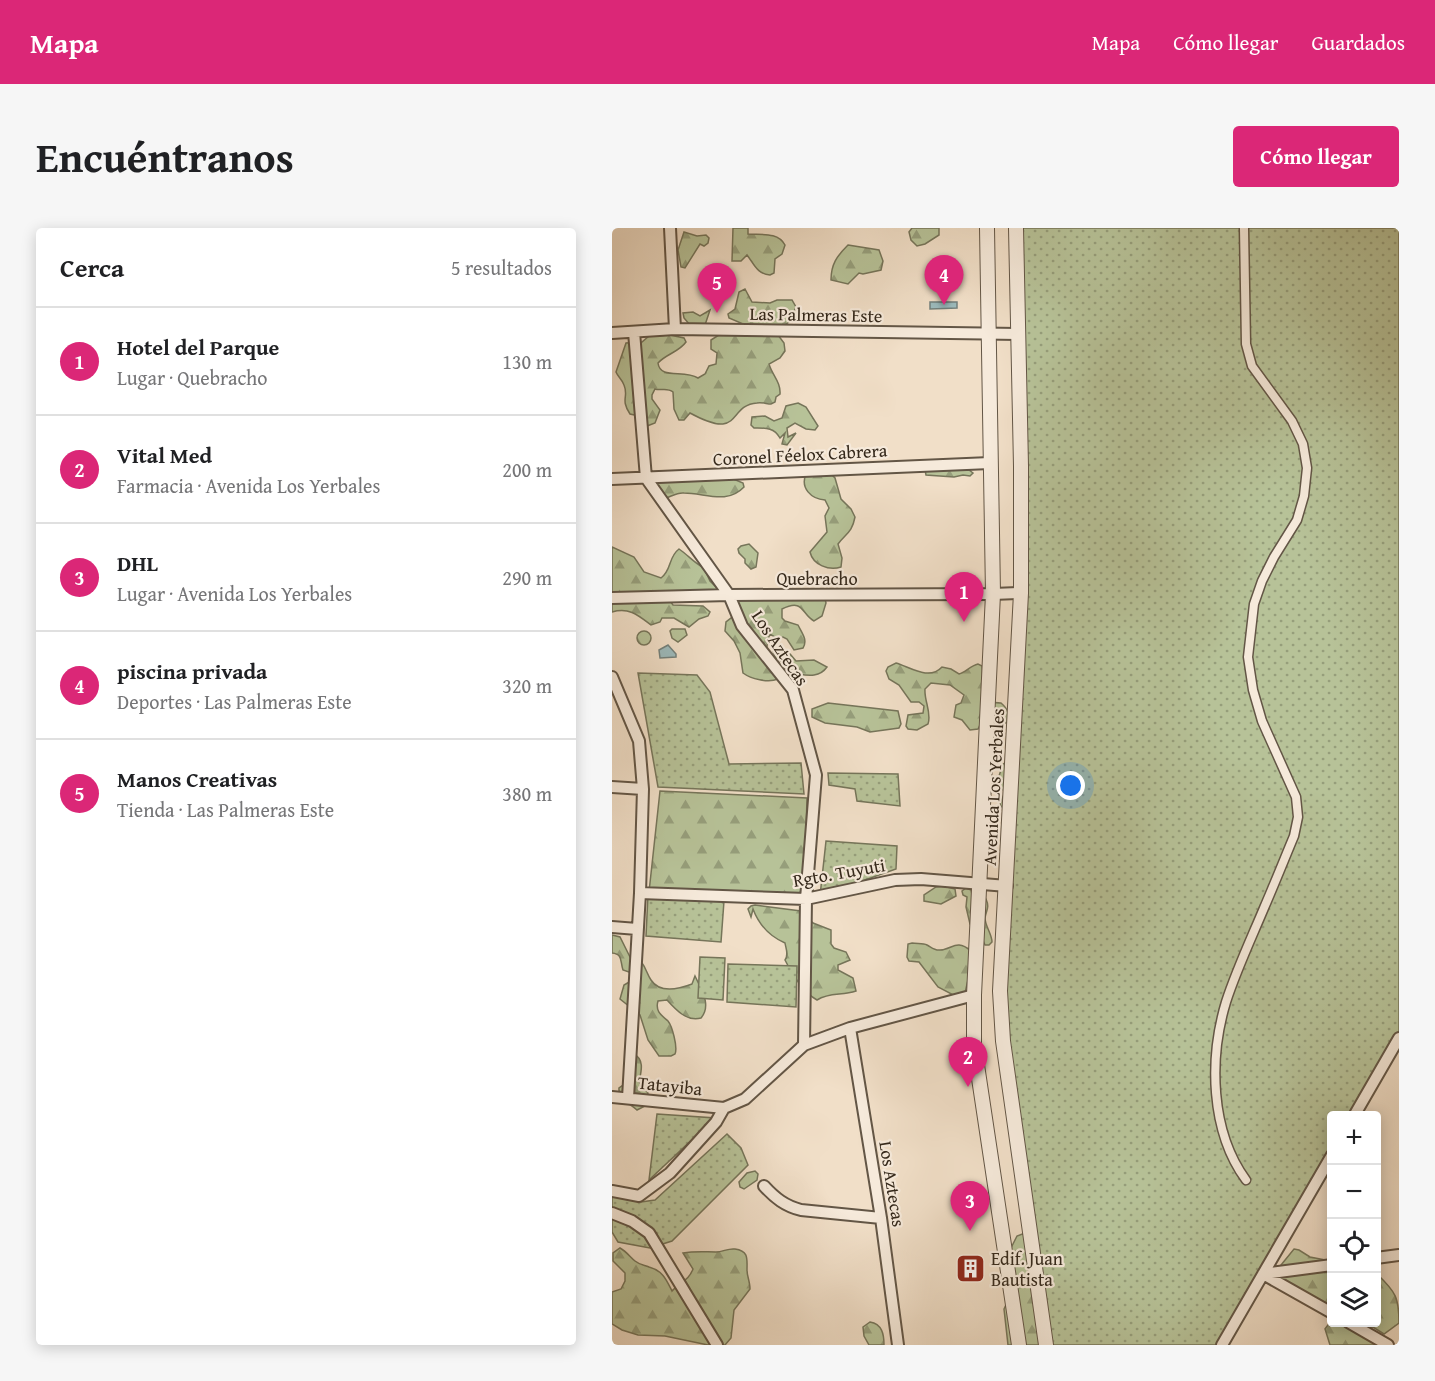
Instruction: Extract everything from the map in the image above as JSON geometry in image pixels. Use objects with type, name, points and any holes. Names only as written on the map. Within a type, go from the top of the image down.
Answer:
[{"type":"street","points":[[670,228],[675,329]]},
{"type":"street","points":[[987,228],[993,594],[974,995],[974,1045],[1019,1345]]},
{"type":"street","name":"Avenida Los Yerbales","points":[[1016,228],[1021,592],[1000,991],[1003,1041],[1046,1345]]},
{"type":"street","points":[[1244,228],[1246,344],[1252,366],[1292,422],[1303,444],[1307,468],[1304,496],[1297,520],[1262,581],[1250,625],[1248,657],[1252,690],[1296,797],[1298,817],[1294,836],[1226,1002],[1220,1033],[1216,1067],[1220,1117],[1228,1145],[1246,1180]]},
{"type":"street","name":"Las Palmeras Este","points":[[612,333],[675,329],[1019,334]]},
{"type":"street","points":[[634,333],[646,478]]},
{"type":"street","name":"Coronel Féelox Cabrera","points":[[612,479],[990,463]]},
{"type":"street","name":"Los Aztecas","points":[[646,478],[729,595],[742,626],[793,690],[816,775],[806,899],[804,1045]]},
{"type":"street","name":"Quebracho","points":[[612,598],[1021,592]]},
{"type":"street","points":[[612,677],[639,741],[643,789],[640,893],[628,1098]]},
{"type":"street","points":[[612,787],[643,789]]},
{"type":"street","name":"Rgto. Tuyuti","points":[[640,893],[806,899],[895,880],[979,882],[1007,886]]},
{"type":"street","points":[[612,927],[637,928]]},
{"type":"street","points":[[612,1191],[639,1196],[655,1185],[670,1173],[716,1122],[724,1108],[745,1099],[804,1045],[850,1028],[974,995]]},
{"type":"street","name":"Los Aztecas","points":[[850,1028],[881,1218],[898,1345]]},
{"type":"street","points":[[1357,1111],[1399,1038]]},
{"type":"street","name":"Tatayiba","points":[[612,1097],[724,1108]]},
{"type":"street","points":[[1222,1345],[1327,1164]]},
{"type":"street","points":[[764,1186],[788,1207],[881,1218]]},
{"type":"street","points":[[612,1213],[632,1221],[649,1233],[717,1345]]},
{"type":"street","points":[[1381,1257],[1399,1255]]},
{"type":"street","points":[[1263,1274],[1327,1266]]},
{"type":"street","points":[[1263,1274],[1327,1310]]},
{"type":"street","points":[[1355,1327],[1388,1345]]},
{"type":"green space","points":[[733,228],[748,228],[748,234],[769,235],[782,241],[785,245],[782,254],[775,259],[774,273],[770,275],[762,273],[747,255],[741,261],[732,261]]},
{"type":"green space","points":[[912,228],[939,228],[939,235],[917,246],[911,240],[909,232]]},
{"type":"green space","points":[[1016,228],[1399,228],[1399,1038],[1356,1111],[1327,1111],[1327,1162],[1222,1345],[1046,1345],[1003,1041],[1021,593]]},
{"type":"green space","points":[[684,232],[697,236],[706,235],[709,238],[708,243],[704,246],[700,244],[685,268],[681,267],[678,250]]},
{"type":"green space","points":[[848,245],[879,250],[883,261],[881,270],[859,273],[848,284],[831,280],[835,261]]},
{"type":"green space","points":[[745,289],[752,302],[770,303],[777,300],[792,300],[796,307],[789,322],[782,327],[750,327],[729,318],[728,314],[735,309],[739,292]]},
{"type":"green space","points":[[710,310],[705,325],[690,325],[684,318],[683,313],[693,312],[700,316]]},
{"type":"green space","points":[[720,331],[778,335],[784,343],[785,351],[780,358],[769,364],[780,390],[775,402],[748,405],[727,423],[707,421],[690,413],[684,420],[679,420],[674,409],[673,392],[655,389],[652,399],[660,410],[655,423],[647,426],[639,416],[630,414],[625,401],[624,385],[616,372],[626,343],[642,342],[649,336],[670,335],[684,338],[686,342],[683,345],[658,363],[663,371],[668,373],[692,375],[698,378],[705,374],[709,366],[716,364],[717,353],[711,349],[711,340],[719,335]]},
{"type":"green space","points":[[798,403],[806,407],[818,426],[815,430],[806,429],[795,423],[787,428],[788,437],[796,433],[787,445],[782,444],[785,433],[780,438],[772,430],[754,428],[751,425],[752,417],[765,416],[774,421],[782,418],[786,406]]},
{"type":"green space","points":[[925,470],[969,470],[973,473],[970,476],[954,477],[926,475]]},
{"type":"green space","points":[[806,474],[832,475],[841,499],[855,517],[850,530],[838,544],[842,558],[841,567],[822,566],[814,560],[810,552],[827,532],[825,516],[829,508],[825,500],[808,492],[804,484]]},
{"type":"green space","points":[[731,478],[743,483],[744,487],[730,496],[723,497],[682,493],[666,498],[649,480],[714,480]]},
{"type":"green space","points":[[749,544],[758,553],[756,567],[751,569],[738,549]]},
{"type":"green space","points":[[612,547],[634,557],[644,572],[661,578],[676,552],[679,549],[682,551],[704,568],[718,592],[670,601],[673,605],[703,606],[710,612],[708,616],[699,619],[689,627],[674,618],[662,618],[660,622],[651,625],[628,611],[612,612]]},
{"type":"green space","points":[[738,598],[825,598],[826,603],[822,616],[814,621],[798,606],[782,609],[782,618],[798,625],[805,642],[803,648],[794,650],[787,639],[783,637],[778,639],[770,634],[767,651],[778,679],[760,680],[743,673],[740,653],[734,641],[725,631],[726,622],[736,614]]},
{"type":"green space","points":[[685,629],[687,635],[678,642],[672,638],[670,631]]},
{"type":"green space","points":[[644,631],[649,633],[651,638],[649,643],[644,645],[639,643],[637,638],[639,633]]},
{"type":"green space","points":[[778,650],[790,654],[796,661],[814,660],[827,667],[818,674],[799,674],[797,678],[792,678],[784,664],[776,659],[773,651]]},
{"type":"green space","points":[[896,663],[925,673],[937,671],[942,667],[959,674],[975,665],[982,666],[984,696],[987,700],[1003,705],[1007,711],[1008,722],[995,727],[981,723],[978,729],[970,730],[962,720],[954,717],[956,705],[961,703],[964,695],[950,685],[931,683],[925,689],[928,724],[917,730],[908,729],[906,726],[908,715],[923,713],[924,706],[919,702],[911,702],[899,685],[889,679],[886,671],[888,667]]},
{"type":"green space","points":[[638,673],[697,675],[710,692],[729,764],[801,763],[804,794],[658,787]]},
{"type":"green space","points":[[828,703],[898,711],[901,724],[899,728],[870,732],[857,727],[825,723],[812,717],[812,709]]},
{"type":"green space","points":[[1007,762],[1005,813],[1000,804],[1005,792],[1002,789],[989,788],[990,778],[999,776],[1003,764]]},
{"type":"green space","points":[[828,773],[898,774],[900,806],[857,801],[855,789],[829,785]]},
{"type":"green space","points":[[660,791],[807,798],[804,899],[649,892]]},
{"type":"green space","points":[[826,841],[897,846],[896,869],[820,896]]},
{"type":"green space","points":[[936,887],[955,889],[956,896],[941,904],[924,901],[924,895]]},
{"type":"green space","points":[[966,888],[971,890],[973,899],[977,901],[986,899],[988,907],[985,921],[992,942],[989,945],[985,945],[978,929],[970,924],[966,907],[967,897],[962,891]]},
{"type":"green space","points":[[648,895],[724,901],[721,942],[646,936]]},
{"type":"green space","points":[[755,905],[801,911],[813,923],[831,930],[831,944],[834,948],[846,952],[850,960],[838,965],[838,970],[853,978],[856,991],[817,1000],[807,993],[785,960],[787,954],[785,943],[765,929],[753,909],[751,917],[748,909]]},
{"type":"green space","points":[[612,935],[620,937],[630,957],[642,963],[651,980],[659,987],[676,989],[687,986],[692,984],[695,976],[706,1002],[701,1018],[686,1017],[667,1000],[658,1001],[657,1004],[658,1010],[668,1021],[673,1032],[675,1054],[659,1056],[648,1040],[640,1015],[620,999],[624,985],[631,981],[632,973],[623,970],[620,956],[612,953]]},
{"type":"green space","points":[[908,944],[925,944],[938,950],[962,945],[971,951],[970,971],[965,993],[957,997],[938,987],[919,962],[909,961]]},
{"type":"green space","points":[[700,957],[725,958],[723,1000],[698,998]]},
{"type":"green space","points":[[728,964],[797,966],[796,1007],[727,1002]]},
{"type":"green space","points":[[634,1054],[641,1063],[639,1082],[648,1093],[645,1106],[637,1110],[620,1096],[619,1092],[619,1088],[626,1083]]},
{"type":"green space","points":[[657,1114],[715,1118],[649,1180]]},
{"type":"green space","points":[[727,1134],[741,1148],[748,1165],[672,1241],[650,1248],[618,1242],[612,1232],[612,1196],[641,1202],[655,1200]]},
{"type":"green space","points":[[755,1171],[758,1174],[757,1180],[744,1189],[740,1187],[739,1182],[747,1173]]},
{"type":"green space","points":[[1025,1233],[1058,1345],[1008,1345],[1004,1309],[1010,1296],[1011,1248],[1017,1236]]},
{"type":"green space","points":[[620,1248],[640,1264],[661,1273],[672,1291],[689,1277],[693,1269],[683,1253],[719,1252],[732,1249],[743,1252],[747,1259],[750,1289],[734,1310],[731,1338],[725,1345],[708,1345],[665,1336],[638,1335],[612,1324],[612,1292],[621,1289],[625,1281],[625,1273],[613,1261],[613,1253]]},
{"type":"green space","points":[[1294,1249],[1310,1257],[1327,1260],[1327,1314],[1279,1278],[1277,1270]]},
{"type":"green space","points":[[1381,1278],[1395,1296],[1399,1323],[1384,1334],[1373,1327],[1381,1327]]},
{"type":"green space","points":[[870,1322],[882,1330],[884,1345],[869,1345],[864,1336],[863,1327]]},
{"type":"green space","points":[[1327,1326],[1373,1327],[1368,1328],[1381,1345],[1330,1345],[1325,1329]]},
{"type":"water","points":[[930,302],[957,302],[957,308],[930,309]]},
{"type":"water","points":[[668,645],[676,657],[660,658],[659,650]]},
{"type":"place","name":"piscina privada","points":[[944,305]]},
{"type":"place","name":"Manos Creativas","points":[[717,313]]},
{"type":"place","name":"Hotel del Parque","points":[[964,622]]},
{"type":"place","name":"Vital Med","points":[[968,1087]]},
{"type":"place","name":"DHL","points":[[970,1231]]},
{"type":"place","name":"Edif. Juan Bautista","points":[[970,1269]]}]
